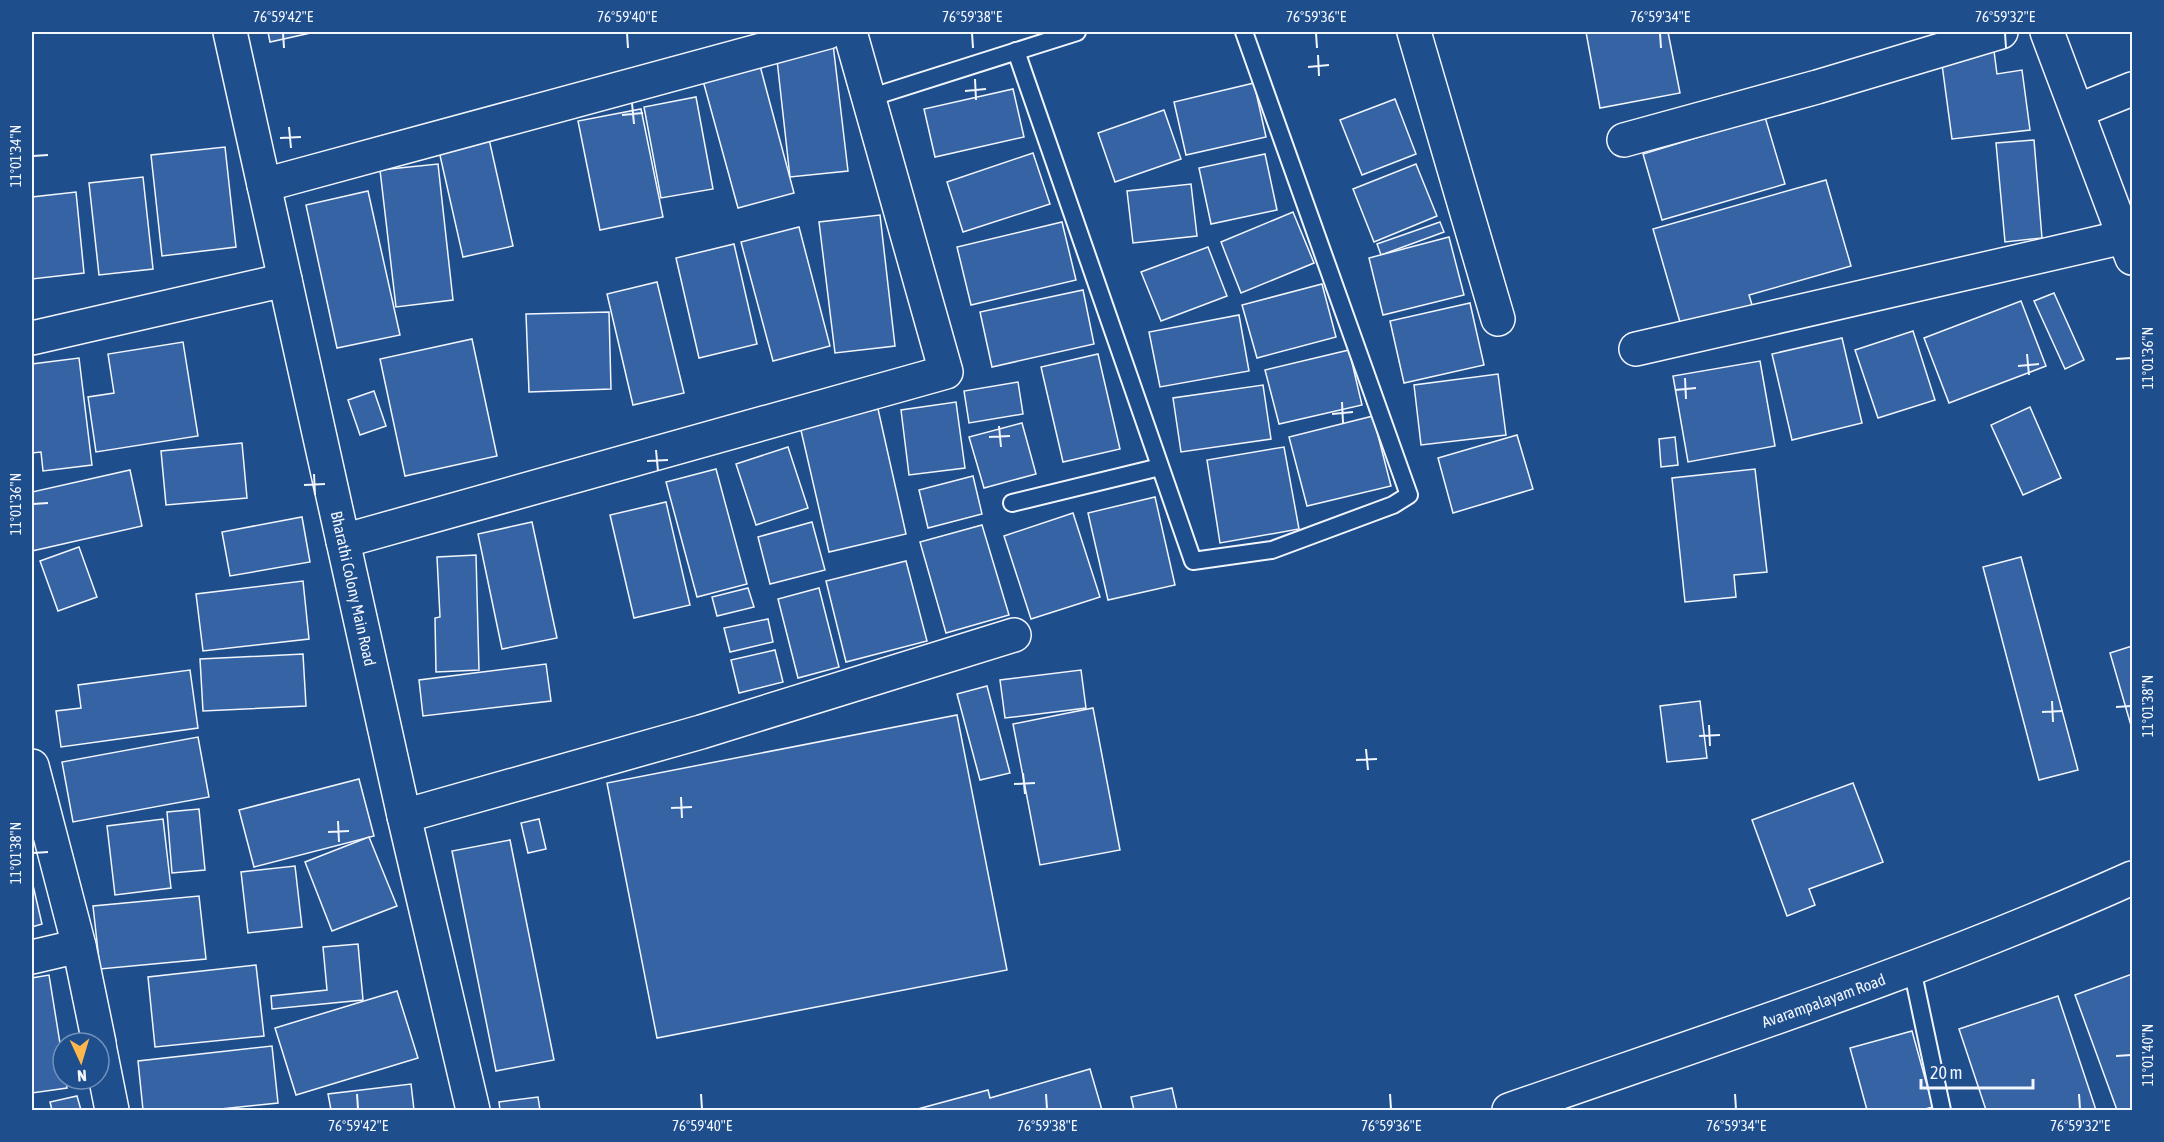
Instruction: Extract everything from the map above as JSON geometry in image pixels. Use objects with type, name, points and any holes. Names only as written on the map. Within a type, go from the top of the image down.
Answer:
[{"type":"street","name":"Bharathi Colony Main Road","points":[[230,32],[404,816],[473,1110]]},
{"type":"street","points":[[264,185],[828,32]]},
{"type":"street","points":[[343,541],[946,372],[850,32]]},
{"type":"street","points":[[1414,32],[1498,319]]},
{"type":"street","points":[[1624,140],[1817,87],[2001,32]]},
{"type":"street","points":[[1636,349],[2128,247],[2047,32]]},
{"type":"street","points":[[2077,111],[2133,89]]},
{"type":"street","points":[[32,338],[285,280]]},
{"type":"street","points":[[404,816],[700,732],[1014,635]]},
{"type":"street","points":[[32,766],[79,946],[96,1031]]},
{"type":"street","name":"Avarampalayam Road","points":[[1509,1110],[1912,969],[2133,878]]},
{"type":"street","points":[[32,957],[79,946]]},
{"type":"street","points":[[108,1091],[112,1110]]},
{"type":"lane","points":[[869,98],[1077,32]]},
{"type":"lane","points":[[1016,51],[1193,561],[1272,550],[1393,505],[1409,495],[1244,32]]},
{"type":"lane","points":[[1012,503],[1160,467]]},
{"type":"lane","points":[[1912,969],[1942,1110]]},
{"type":"building","points":[[268,32],[315,32],[270,42]]},
{"type":"building","points":[[1586,32],[1668,32],[1680,93],[1600,108]]},
{"type":"building","points":[[833,44],[848,171],[790,177],[776,51]]},
{"type":"building","points":[[1994,51],[1997,74],[2022,70],[2030,130],[1952,139],[1941,57]]},
{"type":"building","points":[[759,62],[794,193],[738,208],[702,77]]},
{"type":"building","points":[[1254,83],[1266,137],[1186,155],[1174,102]]},
{"type":"building","points":[[1013,89],[1024,137],[935,157],[924,109]]},
{"type":"building","points":[[696,97],[713,189],[661,198],[644,107]]},
{"type":"building","points":[[1395,99],[1416,154],[1362,175],[1340,120]]},
{"type":"building","points":[[641,109],[663,217],[600,230],[578,121]]},
{"type":"building","points":[[1164,110],[1181,159],[1115,182],[1098,133]]},
{"type":"building","points":[[1765,117],[1785,184],[1662,220],[1643,154]]},
{"type":"building","points":[[489,139],[513,246],[463,257],[439,151]]},
{"type":"building","points":[[2034,140],[2042,238],[2005,242],[1996,143]]},
{"type":"building","points":[[225,147],[236,247],[162,256],[151,155]]},
{"type":"building","points":[[1033,153],[1050,204],[963,232],[947,182]]},
{"type":"building","points":[[1265,154],[1277,210],[1211,224],[1199,168]]},
{"type":"building","points":[[438,164],[453,300],[396,307],[380,170]]},
{"type":"building","points":[[1416,164],[1437,216],[1374,242],[1353,189]]},
{"type":"building","points":[[143,177],[153,269],[99,275],[89,183]]},
{"type":"building","points":[[1826,180],[1851,266],[1749,295],[1753,308],[1682,329],[1653,229]]},
{"type":"building","points":[[1191,184],[1197,236],[1133,243],[1127,191]]},
{"type":"building","points":[[368,191],[400,335],[337,348],[306,205]]},
{"type":"building","points":[[76,192],[84,273],[32,279],[32,197]]},
{"type":"building","points":[[1293,212],[1314,263],[1241,293],[1221,242]]},
{"type":"building","points":[[880,215],[895,346],[835,353],[819,222]]},
{"type":"building","points":[[1062,222],[1076,280],[971,305],[957,247]]},
{"type":"building","points":[[1440,222],[1444,232],[1381,255],[1377,244]]},
{"type":"building","points":[[799,227],[830,346],[773,361],[741,242]]},
{"type":"building","points":[[1449,237],[1464,295],[1383,315],[1369,258]]},
{"type":"building","points":[[734,244],[757,344],[699,358],[676,258]]},
{"type":"building","points":[[1208,247],[1227,296],[1161,321],[1141,272]]},
{"type":"building","points":[[657,282],[684,393],[633,405],[607,294]]},
{"type":"building","points":[[1322,284],[1336,337],[1257,358],[1242,305]]},
{"type":"building","points":[[1083,290],[1094,344],[992,367],[980,312]]},
{"type":"building","points":[[2054,293],[2084,360],[2065,369],[2034,301]]},
{"type":"building","points":[[2021,301],[2046,366],[1949,403],[1924,338]]},
{"type":"building","points":[[1470,303],[1484,365],[1404,383],[1390,321]]},
{"type":"building","points":[[609,312],[611,389],[529,392],[526,314]]},
{"type":"building","points":[[1239,315],[1249,371],[1160,387],[1149,332]]},
{"type":"building","points":[[1913,331],[1935,400],[1878,418],[1855,350]]},
{"type":"building","points":[[1842,338],[1862,423],[1792,440],[1772,354]]},
{"type":"building","points":[[472,339],[497,456],[405,476],[380,359]]},
{"type":"building","points":[[183,342],[198,436],[96,452],[88,397],[114,393],[108,354]]},
{"type":"building","points":[[1349,350],[1362,405],[1279,424],[1265,370]]},
{"type":"building","points":[[1098,354],[1120,449],[1063,462],[1041,367]]},
{"type":"building","points":[[79,358],[92,465],[43,471],[41,452],[32,453],[32,364]]},
{"type":"building","points":[[1760,361],[1775,446],[1688,462],[1673,376]]},
{"type":"building","points":[[1498,374],[1506,435],[1421,445],[1414,385]]},
{"type":"building","points":[[1018,382],[1023,414],[969,423],[964,391]]},
{"type":"building","points":[[1263,385],[1271,439],[1181,452],[1173,398]]},
{"type":"building","points":[[374,391],[386,426],[360,435],[348,400]]},
{"type":"building","points":[[956,402],[965,468],[909,475],[901,410]]},
{"type":"building","points":[[2030,407],[2061,478],[2023,495],[1991,425]]},
{"type":"building","points":[[878,409],[906,534],[829,552],[800,426]]},
{"type":"building","points":[[1373,416],[1391,486],[1307,506],[1289,437]]},
{"type":"building","points":[[1022,423],[1036,474],[984,488],[969,437]]},
{"type":"building","points":[[1517,435],[1533,489],[1453,513],[1438,458]]},
{"type":"building","points":[[1675,437],[1678,465],[1661,467],[1659,439]]},
{"type":"building","points":[[242,443],[247,498],[166,505],[161,451]]},
{"type":"building","points":[[788,447],[808,508],[756,525],[736,464]]},
{"type":"building","points":[[1284,447],[1299,529],[1220,543],[1207,460]]},
{"type":"building","points":[[716,469],[747,584],[697,597],[666,482]]},
{"type":"building","points":[[1755,469],[1767,572],[1734,575],[1736,597],[1685,602],[1672,478]]},
{"type":"building","points":[[130,470],[142,526],[32,551],[32,492]]},
{"type":"building","points":[[973,476],[982,514],[928,528],[919,490]]},
{"type":"building","points":[[1155,497],[1175,585],[1108,600],[1088,513]]},
{"type":"building","points":[[666,502],[690,605],[634,618],[610,515]]},
{"type":"building","points":[[1073,513],[1100,597],[1031,619],[1004,536]]},
{"type":"building","points":[[302,517],[310,562],[230,576],[222,532]]},
{"type":"building","points":[[532,522],[557,638],[502,649],[478,534]]},
{"type":"building","points":[[812,522],[825,570],[770,584],[758,537]]},
{"type":"building","points":[[982,525],[1009,615],[946,633],[920,542]]},
{"type":"building","points":[[79,547],[97,597],[58,611],[40,561]]},
{"type":"building","points":[[476,555],[479,670],[436,672],[435,618],[440,617],[437,557]]},
{"type":"building","points":[[2021,557],[2078,770],[2039,780],[1983,567]]},
{"type":"building","points":[[906,561],[927,641],[846,662],[826,581]]},
{"type":"building","points":[[303,581],[309,639],[203,651],[196,594]]},
{"type":"building","points":[[748,588],[754,607],[717,616],[712,597]]},
{"type":"building","points":[[819,588],[839,667],[798,678],[778,599]]},
{"type":"building","points":[[768,619],[773,642],[730,652],[724,628]]},
{"type":"building","points":[[2132,646],[2132,729],[2110,653]]},
{"type":"building","points":[[775,650],[783,682],[739,693],[731,660]]},
{"type":"building","points":[[303,654],[306,706],[203,711],[200,659]]},
{"type":"building","points":[[546,664],[551,701],[423,716],[419,680]]},
{"type":"building","points":[[190,670],[198,728],[61,747],[56,711],[81,708],[78,685]]},
{"type":"building","points":[[1081,670],[1086,708],[1005,718],[1000,680]]},
{"type":"building","points":[[987,686],[1010,773],[980,780],[957,694]]},
{"type":"building","points":[[1700,701],[1707,758],[1667,762],[1660,706]]},
{"type":"building","points":[[1093,708],[1120,850],[1040,865],[1013,724]]},
{"type":"building","points":[[957,715],[1007,970],[657,1038],[607,783]]},
{"type":"building","points":[[198,737],[209,797],[73,822],[62,762]]},
{"type":"building","points":[[359,779],[374,836],[254,867],[239,810]]},
{"type":"building","points":[[1853,783],[1883,862],[1809,889],[1815,905],[1787,916],[1752,820]]},
{"type":"building","points":[[199,809],[205,870],[172,873],[167,812]]},
{"type":"building","points":[[163,819],[171,888],[115,895],[107,826]]},
{"type":"building","points":[[539,819],[546,849],[528,853],[521,823]]},
{"type":"building","points":[[369,837],[397,906],[332,931],[305,862]]},
{"type":"building","points":[[510,840],[554,1060],[496,1071],[452,851]]},
{"type":"building","points":[[295,866],[302,927],[248,933],[241,872]]},
{"type":"building","points":[[32,881],[42,924],[32,927]]},
{"type":"building","points":[[199,896],[206,959],[100,969],[93,906]]},
{"type":"building","points":[[358,944],[363,1000],[272,1009],[271,996],[327,990],[323,947]]},
{"type":"building","points":[[256,965],[264,1036],[155,1047],[148,977]]},
{"type":"building","points":[[2132,974],[2132,1110],[2117,1110],[2075,995]]},
{"type":"building","points":[[49,975],[58,1031],[51,1031],[51,1090],[32,1093],[32,978]]},
{"type":"building","points":[[397,991],[418,1058],[296,1095],[275,1028]]},
{"type":"building","points":[[2058,996],[2096,1110],[1986,1110],[1959,1029]]},
{"type":"building","points":[[1912,1031],[1933,1107],[1921,1110],[1867,1110],[1850,1048]]},
{"type":"building","points":[[272,1046],[278,1103],[211,1110],[143,1110],[138,1061]]},
{"type":"building","points":[[1090,1069],[1102,1110],[914,1110],[988,1090],[990,1098]]},
{"type":"building","points":[[411,1084],[414,1110],[331,1110],[328,1094]]},
{"type":"building","points":[[1172,1088],[1177,1110],[1134,1110],[1131,1097]]},
{"type":"building","points":[[77,1096],[81,1110],[52,1110],[50,1102]]},
{"type":"building","points":[[538,1097],[540,1110],[500,1110],[499,1102]]}]
